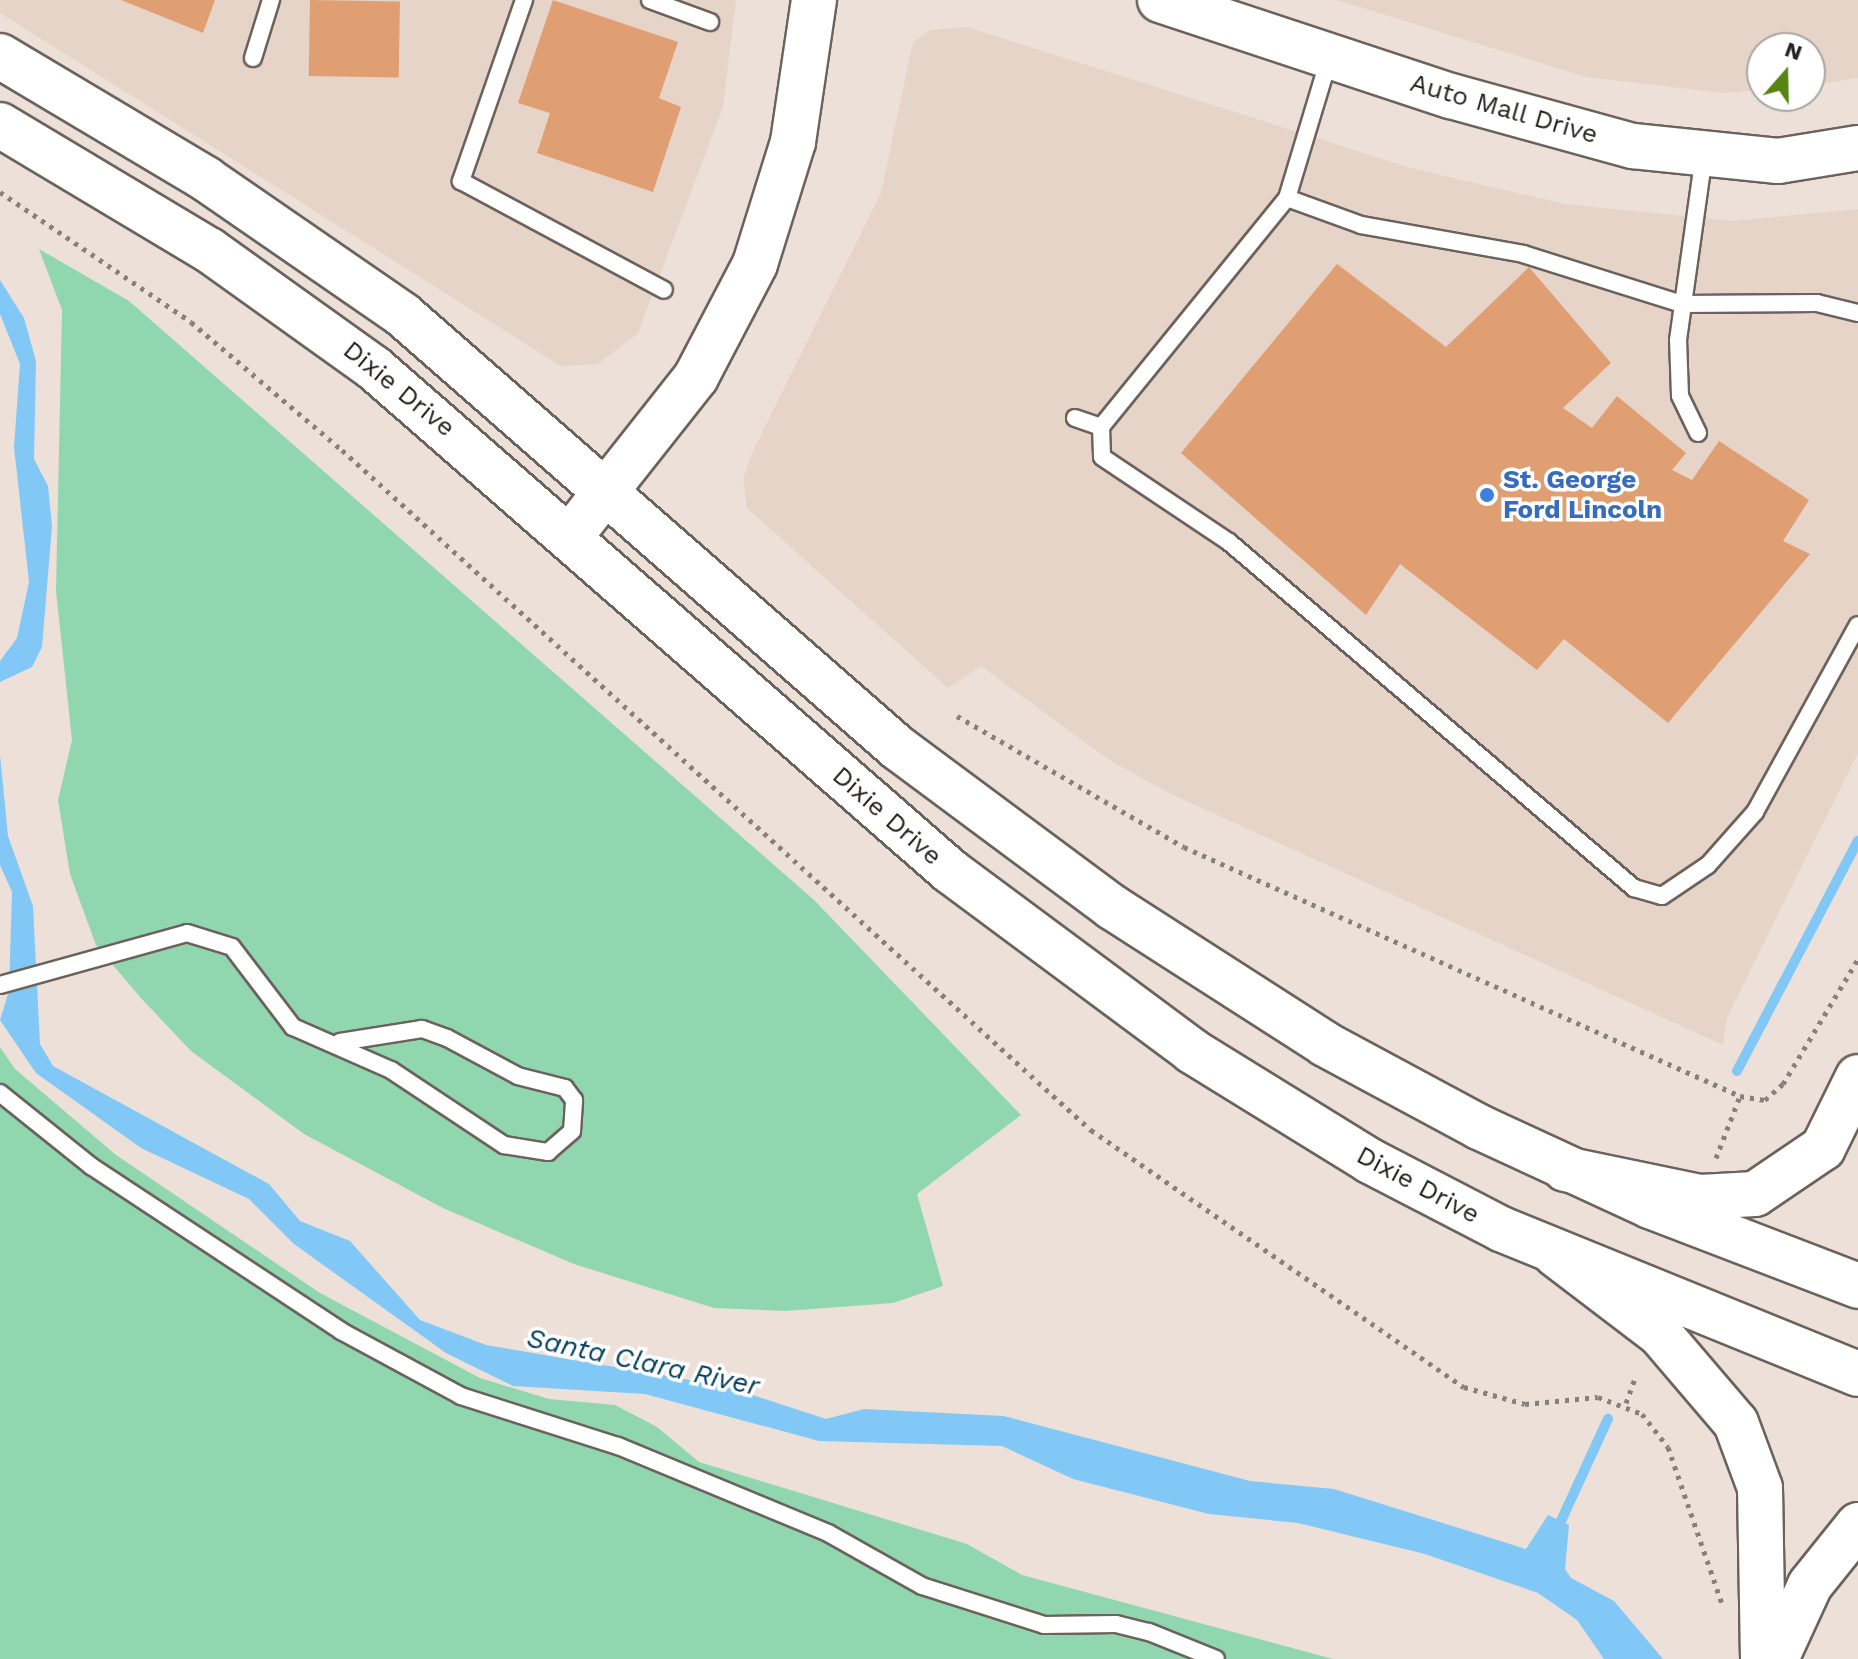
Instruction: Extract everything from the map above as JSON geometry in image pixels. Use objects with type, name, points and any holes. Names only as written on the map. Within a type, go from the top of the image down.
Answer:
[{"type":"main road","points":[[572,534],[696,377],[755,264],[793,142],[814,0]]},
{"type":"main road","name":"Auto Mall Drive","points":[[1160,0],[1603,138],[1704,156],[1778,161],[1858,148]]},
{"type":"main road","points":[[0,56],[358,281],[609,490],[898,748],[1045,862],[1325,1044],[1565,1169],[1858,1286]]},
{"type":"main road","name":"Dixie Drive","points":[[0,125],[287,302],[572,534],[905,833],[1130,1008],[1335,1140],[1555,1254],[1858,1374]]},
{"type":"main road","points":[[1565,1169],[1700,1197],[1755,1194],[1823,1148],[1858,1077]]},
{"type":"main road","points":[[1555,1254],[1660,1334],[1724,1405],[1752,1459],[1764,1544],[1763,1659]]},
{"type":"main road","points":[[1776,1659],[1810,1585],[1858,1525]]},
{"type":"lane","points":[[253,58],[271,0]]},
{"type":"lane","points":[[524,0],[461,181],[664,290]]},
{"type":"lane","points":[[650,0],[710,22]]},
{"type":"lane","points":[[1330,55],[1287,198],[1101,427],[1102,457],[1229,542],[1634,888],[1662,896],[1708,865],[1755,812],[1858,625]]},
{"type":"lane","points":[[1698,433],[1680,396],[1682,304],[1704,156]]},
{"type":"lane","points":[[1287,198],[1361,225],[1523,254],[1682,304],[1817,303],[1858,313]]},
{"type":"lane","points":[[1075,418],[1101,427]]},
{"type":"lane","points":[[0,985],[140,943],[187,933],[232,947],[293,1027],[340,1042],[504,1145],[548,1152],[572,1131],[574,1100],[565,1088],[518,1076],[447,1038],[422,1029],[340,1042]]},
{"type":"lane","points":[[0,1093],[91,1166],[341,1331],[461,1396],[618,1446],[828,1533],[922,1586],[1044,1625],[1116,1624],[1149,1632],[1216,1659]]},
{"type":"path","points":[[0,192],[191,322],[342,450],[1091,1130],[1464,1387],[1525,1404],[1598,1397],[1626,1403],[1668,1447],[1726,1612]]},
{"type":"path","points":[[957,716],[1184,847],[1740,1096],[1765,1100],[1783,1084],[1858,959]]},
{"type":"path","points":[[1713,1165],[1740,1096]]},
{"type":"path","points":[[1626,1403],[1635,1378]]},
{"type":"shaded area","points":[[0,0],[736,0],[723,107],[638,333],[598,364],[561,366],[0,13]]},
{"type":"shaded area","points":[[1337,0],[1858,0],[1858,78],[1826,83],[1826,32],[1746,32],[1746,91],[1723,93],[1586,77]]},
{"type":"shaded area","points":[[967,27],[1411,168],[1565,204],[1733,221],[1858,209],[1858,753],[1727,1017],[1723,1045],[1171,794],[1109,760],[981,666],[948,688],[747,508],[743,479],[752,453],[881,193],[913,42],[930,30]]},
{"type":"green space","points":[[39,249],[129,301],[814,900],[1021,1115],[917,1194],[943,1286],[893,1303],[785,1311],[714,1308],[574,1264],[443,1208],[304,1134],[191,1051],[140,997],[96,945],[70,874],[58,800],[72,740],[56,591],[62,310]]},
{"type":"green space","points":[[0,1047],[15,1069],[116,1155],[320,1293],[480,1378],[549,1399],[615,1405],[657,1427],[699,1462],[967,1544],[1022,1575],[1333,1659],[0,1659]]},
{"type":"water","points":[[0,280],[24,318],[36,361],[34,459],[48,486],[52,526],[42,647],[32,667],[0,682],[0,661],[17,638],[29,582],[14,447],[20,364],[0,314]]},
{"type":"water","points":[[0,755],[8,836],[33,906],[40,1044],[53,1066],[269,1184],[300,1221],[350,1241],[420,1320],[486,1345],[725,1386],[826,1419],[864,1409],[1004,1416],[1250,1481],[1334,1489],[1526,1549],[1548,1515],[1569,1525],[1565,1569],[1571,1578],[1614,1601],[1663,1659],[1604,1659],[1577,1620],[1538,1593],[1425,1554],[1298,1523],[1209,1514],[1073,1479],[1002,1446],[819,1441],[645,1394],[513,1386],[446,1353],[294,1244],[249,1199],[141,1148],[36,1073],[0,1020],[9,991],[12,892],[0,865]]},
{"type":"building","points":[[121,0],[215,0],[203,33]]},
{"type":"building","points":[[310,0],[400,2],[399,78],[309,76]]},
{"type":"building","points":[[553,0],[678,42],[659,98],[681,107],[653,192],[537,153],[550,113],[518,103]]},
{"type":"building","points":[[1337,264],[1446,347],[1529,267],[1611,363],[1563,408],[1592,428],[1617,396],[1686,453],[1672,470],[1692,480],[1719,441],[1809,500],[1783,541],[1810,554],[1668,723],[1564,639],[1537,670],[1400,564],[1366,615],[1181,453]]},
{"type":"waterway","points":[[1737,1071],[1858,841]]},
{"type":"waterway","points":[[1555,1534],[1608,1419]]},
{"type":"place","name":"St. George Ford Lincoln","points":[[1487,495]]},
{"type":"water label","name":"Santa Clara River","points":[[643,1362]]}]
